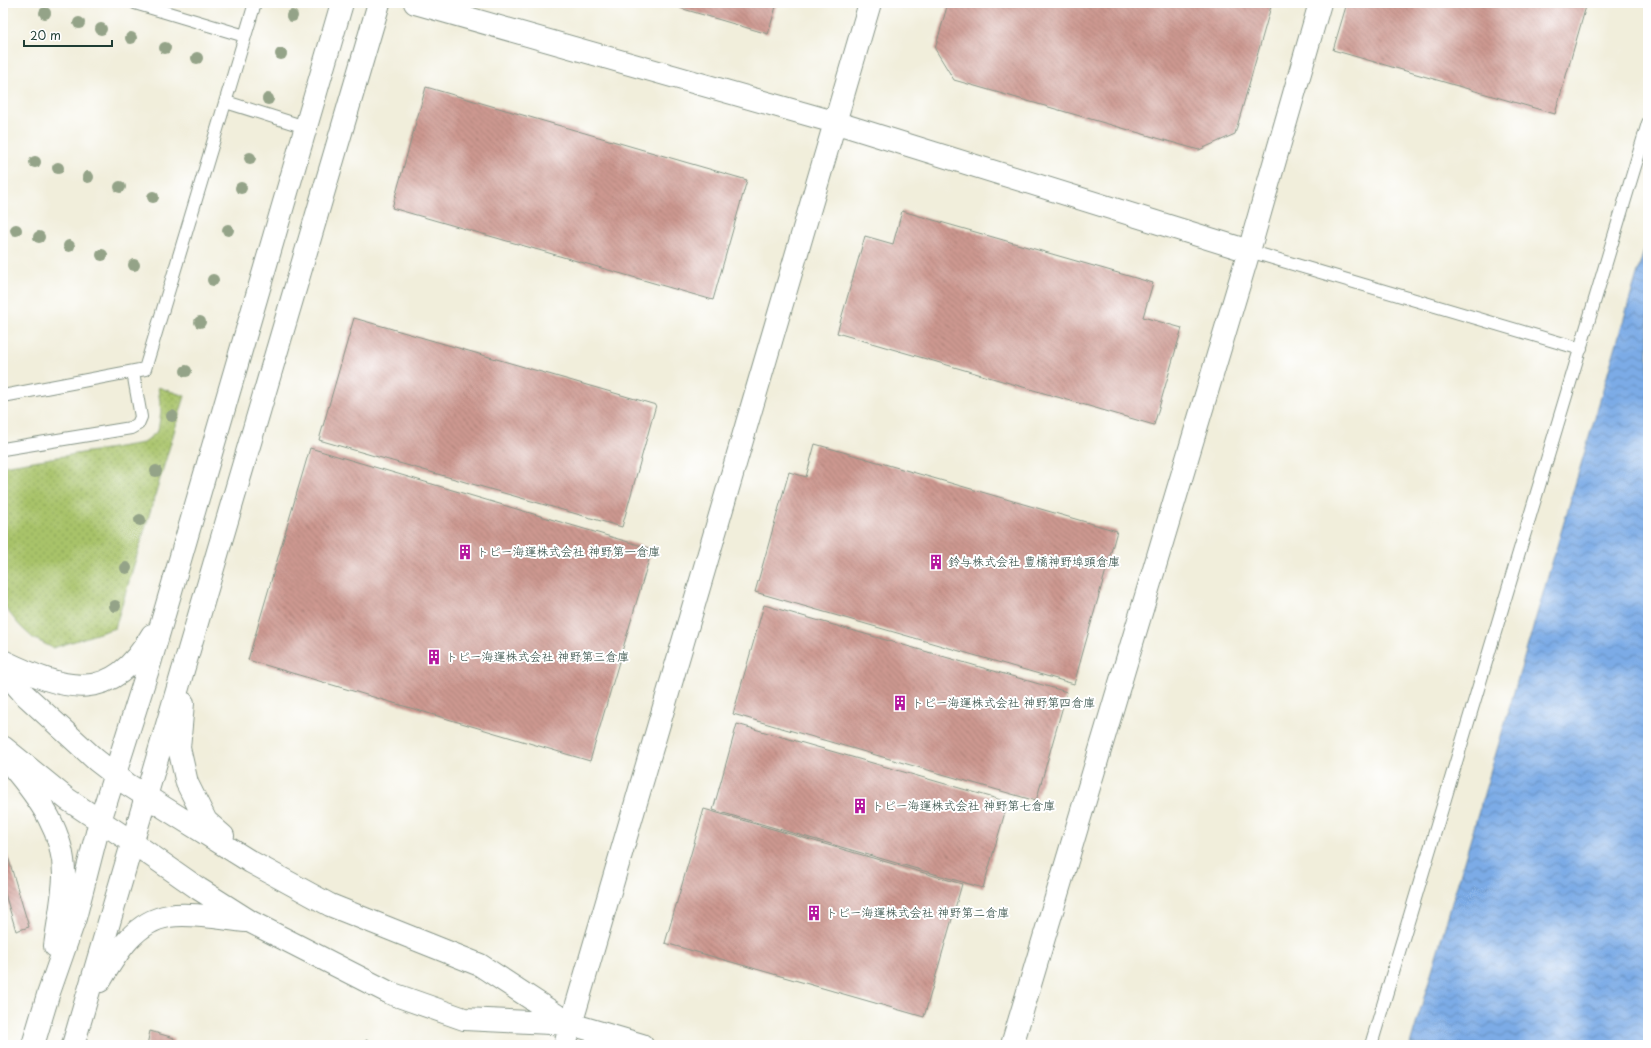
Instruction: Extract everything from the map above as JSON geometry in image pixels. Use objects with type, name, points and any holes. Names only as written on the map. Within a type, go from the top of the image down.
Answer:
[{"type":"street","points":[[33,1045],[48,995],[75,918],[100,820],[164,616],[342,3]]},
{"type":"street","points":[[73,1045],[379,3]]},
{"type":"street","points":[[415,3],[834,122],[1249,251]]},
{"type":"street","points":[[565,1045],[870,3]]},
{"type":"street","points":[[1012,1045],[1249,251],[1320,3]]},
{"type":"street","points":[[3,661],[28,673],[59,684],[82,687],[100,683],[123,672],[143,651],[164,616]]},
{"type":"street","points":[[196,623],[181,722],[180,748],[182,763],[187,783],[206,821],[251,862]]},
{"type":"street","points":[[3,670],[32,702],[96,760],[114,774],[146,796],[251,862],[330,905],[480,965],[571,1024]]},
{"type":"street","points":[[3,747],[67,799],[100,820],[199,889],[251,922],[390,992],[464,1019],[571,1024],[642,1045]]},
{"type":"street","points":[[3,755],[44,806],[56,832],[62,852],[64,876],[48,995]]},
{"type":"street","points":[[83,1010],[114,957],[130,937],[158,919],[170,916],[188,916],[251,922]]},
{"type":"lane","points":[[135,3],[246,36]]},
{"type":"lane","points":[[3,396],[146,369],[255,3]]},
{"type":"lane","points":[[226,102],[305,127]]},
{"type":"lane","points":[[1371,1045],[1648,123]]},
{"type":"lane","points":[[1249,251],[1580,349]]},
{"type":"lane","points":[[3,449],[131,428],[138,424],[141,417],[134,372]]},
{"type":"green space","points":[[158,387],[185,396],[115,628],[53,648],[33,638],[20,626],[3,605],[3,466],[143,443],[158,431],[161,411]]},
{"type":"water","points":[[1648,237],[1648,1045],[1410,1045]]},
{"type":"building","points":[[681,3],[777,3],[768,34],[680,8]]},
{"type":"building","points":[[948,3],[1272,3],[1235,134],[1199,150],[954,80],[935,49]]},
{"type":"building","points":[[1347,3],[1587,3],[1555,114],[1333,50]]},
{"type":"building","points":[[426,87],[747,180],[713,300],[392,208]]},
{"type":"building","points":[[902,211],[1153,283],[1143,317],[1182,328],[1154,425],[837,333],[865,236],[893,244]]},
{"type":"building","points":[[354,318],[656,405],[622,527],[319,440]]},
{"type":"building","name":"鈴与株式会社 豊橋神野埠頭倉庫","points":[[815,444],[1117,531],[1074,684],[755,592],[789,472],[806,477]]},
{"type":"building","points":[[310,448],[652,549],[590,761],[248,660]]},
{"type":"building","name":"トピー海運株式会社 神野第四倉庫","points":[[764,605],[1067,692],[1036,801],[733,714]]},
{"type":"building","name":"トピー海運株式会社 神野第七倉庫","points":[[737,724],[1008,802],[983,888],[713,810]]},
{"type":"building","name":"トピー海運株式会社 神野第二倉庫","points":[[704,809],[962,884],[924,1017],[665,943]]},
{"type":"building","points":[[3,840],[29,927],[16,931],[3,887]]},
{"type":"building","points":[[150,1031],[174,1038],[172,1045],[147,1045]]},
{"type":"building","points":[[366,1040],[381,1045],[364,1045]]},
{"type":"place","name":"トピー海運株式会社 神野第一倉庫","points":[[465,552]]},
{"type":"place","name":"鈴与株式会社 豊橋神野埠頭倉庫","points":[[936,562]]},
{"type":"place","name":"トピー海運株式会社 神野第三倉庫","points":[[434,657]]},
{"type":"place","name":"トピー海運株式会社 神野第四倉庫","points":[[900,703]]},
{"type":"place","name":"トピー海運株式会社 神野第七倉庫","points":[[860,806]]},
{"type":"place","name":"トピー海運株式会社 神野第二倉庫","points":[[814,913]]}]
